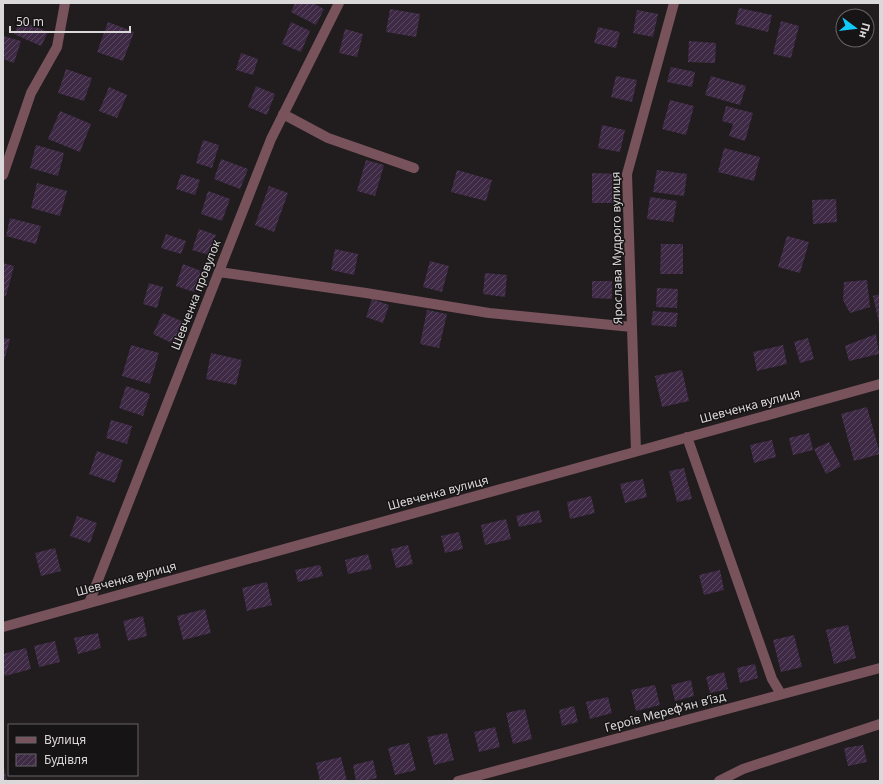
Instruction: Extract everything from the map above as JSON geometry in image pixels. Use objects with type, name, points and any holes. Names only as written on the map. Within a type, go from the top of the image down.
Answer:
[{"type":"street","points":[[3,175],[31,93],[57,47],[65,3]]},
{"type":"street","name":"Шевченка провулок","points":[[89,603],[271,139],[339,3]]},
{"type":"street","name":"Ярослава Мудрого вулиця","points":[[636,451],[627,174],[674,3]]},
{"type":"street","points":[[283,114],[328,138],[414,168]]},
{"type":"street","points":[[219,272],[366,293],[488,313],[632,328]]},
{"type":"street","name":"Шевченка вулиця","points":[[3,627],[880,384]]},
{"type":"street","points":[[687,437],[772,678],[781,694]]},
{"type":"street","name":"Героїв Мерефʼян вʼїзд","points":[[458,781],[880,668]]},
{"type":"street","points":[[719,781],[743,769],[880,724]]},
{"type":"building","points":[[295,3],[313,3],[324,9],[316,25],[291,12]]},
{"type":"building","points":[[739,8],[772,15],[768,32],[735,24]]},
{"type":"building","points":[[390,9],[420,14],[416,37],[386,32]]},
{"type":"building","points":[[637,10],[658,14],[653,37],[633,33]]},
{"type":"building","points":[[20,20],[48,32],[41,46],[14,34]]},
{"type":"building","points":[[781,21],[799,26],[791,58],[773,54]]},
{"type":"building","points":[[108,22],[134,32],[123,61],[97,52]]},
{"type":"building","points":[[291,22],[310,31],[301,52],[282,44]]},
{"type":"building","points":[[598,27],[620,32],[616,48],[594,43]]},
{"type":"building","points":[[345,29],[363,34],[357,57],[339,53]]},
{"type":"building","points":[[3,36],[21,41],[14,63],[3,59]]},
{"type":"building","points":[[689,41],[716,43],[715,63],[688,62]]},
{"type":"building","points":[[241,53],[258,59],[253,75],[236,70]]},
{"type":"building","points":[[671,67],[695,72],[692,87],[667,82]]},
{"type":"building","points":[[66,69],[92,78],[84,101],[58,93]]},
{"type":"building","points":[[616,76],[637,80],[632,102],[611,97]]},
{"type":"building","points":[[711,76],[746,86],[740,105],[705,95]]},
{"type":"building","points":[[256,86],[275,94],[267,115],[248,107]]},
{"type":"building","points":[[109,87],[127,95],[117,118],[99,111]]},
{"type":"building","points":[[670,100],[694,106],[686,135],[662,129]]},
{"type":"building","points":[[726,106],[753,113],[745,141],[729,136],[733,124],[722,121]]},
{"type":"building","points":[[60,111],[91,124],[80,152],[48,139]]},
{"type":"building","points":[[602,125],[625,130],[620,152],[598,148]]},
{"type":"building","points":[[203,140],[219,145],[212,168],[196,163]]},
{"type":"building","points":[[36,145],[64,153],[58,176],[30,168]]},
{"type":"building","points":[[724,148],[760,157],[754,181],[718,172]]},
{"type":"building","points":[[221,159],[248,169],[240,189],[214,179]]},
{"type":"building","points":[[366,160],[384,165],[375,196],[357,191]]},
{"type":"building","points":[[457,170],[492,180],[486,201],[451,192]]},
{"type":"building","points":[[657,170],[687,174],[684,196],[653,192]]},
{"type":"building","points":[[592,173],[619,174],[618,203],[592,203]]},
{"type":"building","points":[[181,174],[200,180],[195,195],[176,189]]},
{"type":"building","points":[[37,183],[67,191],[60,216],[31,208]]},
{"type":"building","points":[[269,186],[288,193],[274,232],[255,225]]},
{"type":"building","points":[[208,191],[230,199],[222,221],[201,214]]},
{"type":"building","points":[[650,197],[677,201],[673,222],[647,219]]},
{"type":"building","points":[[836,199],[837,222],[813,224],[812,200]]},
{"type":"building","points":[[10,218],[41,226],[36,244],[6,236]]},
{"type":"building","points":[[199,229],[216,235],[209,255],[192,250]]},
{"type":"building","points":[[166,234],[186,241],[181,254],[161,248]]},
{"type":"building","points":[[787,236],[809,242],[800,273],[778,267]]},
{"type":"building","points":[[661,244],[683,244],[683,274],[660,274]]},
{"type":"building","points":[[335,249],[358,254],[354,275],[331,270]]},
{"type":"building","points":[[430,261],[449,266],[442,292],[423,287]]},
{"type":"building","points":[[3,263],[14,266],[6,296],[3,295]]},
{"type":"building","points":[[183,264],[201,271],[194,292],[176,286]]},
{"type":"building","points":[[485,273],[507,275],[505,297],[483,294]]},
{"type":"building","points":[[867,280],[870,307],[850,313],[843,300],[844,282]]},
{"type":"building","points":[[592,281],[612,281],[612,299],[592,298]]},
{"type":"building","points":[[149,283],[163,287],[157,308],[143,304]]},
{"type":"building","points":[[657,288],[678,289],[677,308],[656,307]]},
{"type":"building","points":[[880,294],[880,323],[879,323],[873,296]]},
{"type":"building","points":[[372,299],[389,305],[383,323],[366,317]]},
{"type":"building","points":[[427,310],[447,314],[439,348],[420,344]]},
{"type":"building","points":[[653,311],[678,313],[676,327],[651,325]]},
{"type":"building","points":[[163,313],[186,323],[176,345],[153,334]]},
{"type":"building","points":[[876,334],[879,354],[849,361],[845,346]]},
{"type":"building","points":[[3,338],[10,339],[3,364]]},
{"type":"building","points":[[808,338],[814,359],[800,363],[794,342]]},
{"type":"building","points":[[131,345],[159,353],[150,384],[122,376]]},
{"type":"building","points":[[783,345],[787,364],[757,371],[753,352]]},
{"type":"building","points":[[211,353],[242,360],[236,385],[206,379]]},
{"type":"building","points":[[682,370],[689,401],[662,407],[655,376]]},
{"type":"building","points":[[126,386],[150,394],[143,416],[119,408]]},
{"type":"building","points":[[867,407],[880,454],[854,461],[841,414]]},
{"type":"building","points":[[111,420],[132,426],[127,444],[106,438]]},
{"type":"building","points":[[809,433],[813,450],[793,455],[789,438]]},
{"type":"building","points":[[772,440],[776,457],[754,463],[750,445]]},
{"type":"building","points":[[829,442],[841,466],[826,474],[814,449]]},
{"type":"building","points":[[97,451],[123,460],[115,483],[89,474]]},
{"type":"building","points":[[684,468],[692,499],[677,502],[669,471]]},
{"type":"building","points":[[643,479],[647,497],[625,503],[620,484]]},
{"type":"building","points":[[591,496],[595,513],[570,519],[567,502]]},
{"type":"building","points":[[539,510],[542,522],[519,527],[516,516]]},
{"type":"building","points":[[77,516],[97,523],[90,543],[70,536]]},
{"type":"building","points":[[506,519],[511,539],[485,545],[481,525]]},
{"type":"building","points":[[459,532],[463,549],[445,553],[441,536]]},
{"type":"building","points":[[408,545],[413,564],[396,568],[391,549]]},
{"type":"building","points":[[55,548],[61,571],[41,576],[35,553]]},
{"type":"building","points":[[368,554],[372,569],[348,574],[345,560]]},
{"type":"building","points":[[320,565],[323,576],[298,582],[295,570]]},
{"type":"building","points":[[720,570],[724,590],[704,595],[699,575]]},
{"type":"building","points":[[267,582],[272,605],[247,611],[242,588]]},
{"type":"building","points":[[205,609],[211,633],[183,640],[177,616]]},
{"type":"building","points":[[143,616],[147,636],[128,641],[123,621]]},
{"type":"building","points":[[848,625],[856,658],[834,664],[826,630]]},
{"type":"building","points":[[98,633],[101,648],[78,654],[74,638]]},
{"type":"building","points":[[794,635],[802,667],[781,672],[773,640]]},
{"type":"building","points":[[55,641],[60,662],[39,667],[34,646]]},
{"type":"building","points":[[26,648],[31,669],[5,676],[3,669],[3,654]]},
{"type":"building","points":[[755,664],[758,678],[740,683],[737,668]]},
{"type":"building","points":[[724,672],[728,689],[710,693],[706,677]]},
{"type":"building","points":[[691,680],[694,696],[675,701],[671,685]]},
{"type":"building","points":[[655,685],[660,705],[636,711],[631,690]]},
{"type":"building","points":[[608,697],[612,713],[590,719],[586,702]]},
{"type":"building","points":[[574,706],[578,722],[562,726],[559,710]]},
{"type":"building","points":[[525,709],[532,739],[513,744],[506,713]]},
{"type":"building","points":[[495,727],[500,747],[479,752],[474,732]]},
{"type":"building","points":[[447,733],[454,760],[434,765],[427,737]]},
{"type":"building","points":[[409,743],[416,770],[395,775],[388,748]]},
{"type":"building","points":[[863,745],[867,762],[848,766],[844,748]]},
{"type":"building","points":[[341,757],[347,781],[320,781],[316,763]]},
{"type":"building","points":[[373,760],[377,778],[356,781],[353,765]]},
{"type":"building","points":[[4,768],[7,781],[3,781]]}]
